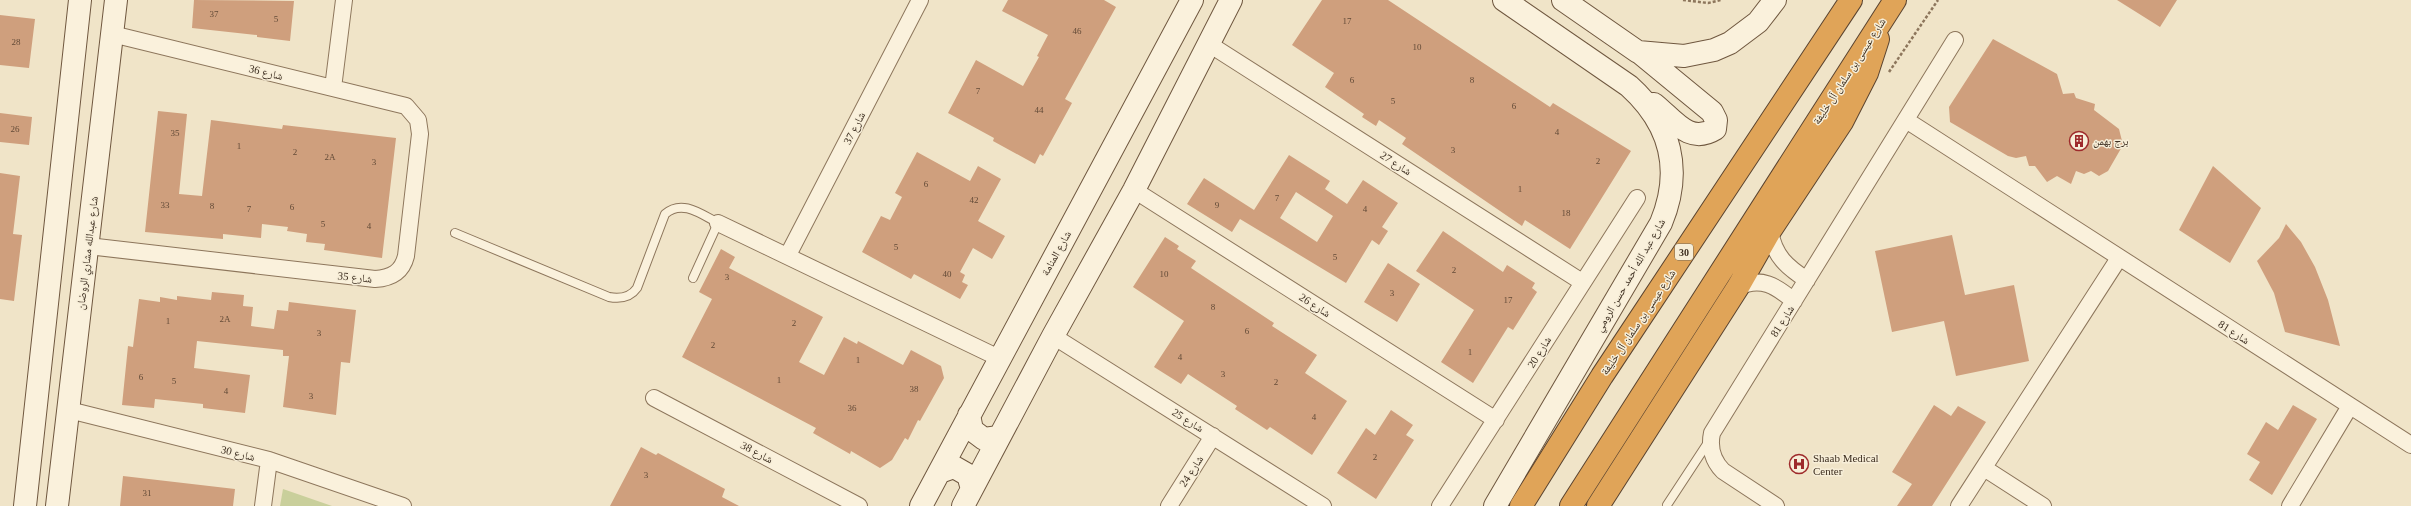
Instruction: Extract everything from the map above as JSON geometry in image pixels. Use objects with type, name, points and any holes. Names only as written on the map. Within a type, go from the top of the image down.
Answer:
[{"type":"highway","name":"شارع عيسى بن سلمان آل خليفة","points":[[1521,506],[1602,376],[1851,0]]},
{"type":"highway","name":"شارع عيسى بن سلمان آل خليفة","points":[[1571,506],[1895,0]]},
{"type":"highway","points":[[1598,506],[1738,287],[1770,231],[1856,98],[1870,66],[1882,20]]},
{"type":"street","points":[[25,506],[80,0]]},
{"type":"street","name":"شارع عبدالله مشاري الروضان","points":[[57,506],[116,0]]},
{"type":"street","points":[[333,88],[344,0]]},
{"type":"street","name":"شارع 37","points":[[788,255],[920,0]]},
{"type":"street","name":"شارع المنامة","points":[[921,506],[1192,0]]},
{"type":"street","points":[[968,497],[1053,336],[1134,190],[1231,0]]},
{"type":"street","name":"شارع عبد الله أحمد حسن الرومي","points":[[1496,506],[1657,230],[1667,209],[1672,181],[1670,153],[1661,126],[1643,98],[1629,86],[1504,0]]},
{"type":"street","points":[[1563,0],[1638,52],[1712,112],[1716,120],[1715,129],[1706,135],[1696,136],[1676,123],[1655,105],[1643,98]]},
{"type":"street","points":[[1638,52],[1684,56],[1714,50],[1747,33],[1758,22],[1775,0]]},
{"type":"street","name":"شارع 36","points":[[112,34],[333,88]]},
{"type":"street","name":"شارع 81","points":[[1711,438],[1714,428],[1955,40]]},
{"type":"street","name":"شارع 27","points":[[1209,44],[1582,282]]},
{"type":"street","name":"شارع 35","points":[[88,246],[375,279],[394,275],[402,267],[406,256],[419,124],[413,112],[406,106],[333,88]]},
{"type":"street","name":"شارع 81","points":[[1906,120],[2411,445]]},
{"type":"street","name":"شارع 26","points":[[1134,190],[1496,420]]},
{"type":"street","name":"شارع 20","points":[[1440,506],[1637,198]]},
{"type":"street","points":[[718,223],[788,255],[999,358]]},
{"type":"street","points":[[1770,231],[1773,246],[1786,267],[1807,280]]},
{"type":"street","points":[[1959,506],[2119,258]]},
{"type":"street","points":[[1738,287],[1753,282],[1762,282],[1777,287],[1794,301]]},
{"type":"street","name":"شارع 25","points":[[1053,336],[1323,506]]},
{"type":"street","name":"شارع 38","points":[[654,398],[859,506]]},
{"type":"street","points":[[2290,506],[2350,406]]},
{"type":"street","name":"شارع 30","points":[[69,410],[269,460],[403,506]]},
{"type":"street","points":[[969,415],[972,430],[984,439],[999,437]]},
{"type":"street","name":"شارع 24","points":[[1169,506],[1213,436]]},
{"type":"street","points":[[1711,438],[1714,460],[1723,472],[1776,506]]},
{"type":"street","points":[[263,506],[269,460]]},
{"type":"street","points":[[940,472],[954,468],[968,475],[968,497]]},
{"type":"street","points":[[1984,468],[2043,506]]},
{"type":"lane","points":[[456,232],[617,298],[630,296],[637,288],[662,218],[670,210],[686,207],[718,223],[693,278]]},
{"type":"lane","points":[[1667,505],[1711,438]]},
{"type":"path","points":[[1683,0],[1708,2],[1721,0]]},
{"type":"green space","points":[[283,489],[332,506],[280,506]]},
{"type":"building","points":[[194,0],[294,1],[290,41],[257,37],[257,35],[192,28]]},
{"type":"building","points":[[1008,0],[1104,0],[1116,7],[1065,99],[1072,103],[1043,156],[1040,154],[1035,164],[993,141],[994,138],[948,113],[976,60],[1023,86],[1039,57],[1037,56],[1048,35],[1002,11]]},
{"type":"building","points":[[1322,0],[1388,0],[1550,107],[1553,103],[1631,151],[1570,249],[1525,220],[1522,226],[1402,144],[1406,138],[1379,120],[1376,126],[1362,117],[1364,114],[1325,87],[1334,73],[1292,45]]},
{"type":"building","points":[[2117,0],[2177,0],[2160,27]]},
{"type":"building","points":[[0,15],[35,19],[29,68],[0,65]]},
{"type":"building","points":[[1993,39],[2057,74],[2063,94],[2074,93],[2076,98],[2095,104],[2094,110],[2119,129],[2123,145],[2108,171],[2099,176],[2091,171],[2084,174],[2076,171],[2071,184],[2057,176],[2047,182],[2035,166],[2029,166],[2026,156],[2016,158],[2008,156],[1950,122],[1949,107]]},
{"type":"building","points":[[158,111],[187,114],[179,194],[202,196],[211,120],[282,129],[283,125],[396,138],[382,258],[324,250],[325,244],[306,242],[307,234],[287,231],[288,227],[262,224],[261,238],[223,234],[223,239],[145,232]]},
{"type":"building","points":[[0,113],[32,117],[29,145],[0,142]]},
{"type":"building","points":[[917,152],[970,181],[978,166],[1001,179],[978,221],[1005,236],[992,259],[973,248],[960,272],[965,275],[962,282],[968,285],[960,299],[914,274],[911,279],[862,252],[881,216],[890,220],[902,197],[895,193]]},
{"type":"building","points":[[1289,155],[1330,181],[1325,189],[1347,204],[1363,180],[1398,203],[1382,227],[1388,231],[1379,245],[1372,240],[1346,283],[1240,219],[1232,232],[1187,204],[1204,178],[1254,210]],"holes":[[[1296,192],[1333,216],[1317,242],[1280,218]]]},
{"type":"building","points":[[2213,166],[2261,208],[2230,263],[2179,230]]},
{"type":"building","points":[[0,173],[20,176],[13,234],[22,235],[14,301],[0,299]]},
{"type":"building","points":[[2286,224],[2301,242],[2315,267],[2328,300],[2340,346],[2285,332],[2274,293],[2257,261],[2279,238]]},
{"type":"building","points":[[1443,231],[1503,272],[1507,265],[1535,283],[1532,288],[1537,292],[1513,330],[1508,327],[1473,383],[1441,362],[1474,310],[1416,271]]},
{"type":"building","points":[[1952,235],[1965,295],[2014,285],[2029,361],[1956,376],[1944,321],[1892,332],[1875,251]]},
{"type":"building","points":[[1165,237],[1179,246],[1177,249],[1196,261],[1191,268],[1274,323],[1272,326],[1317,355],[1305,373],[1347,401],[1312,455],[1270,427],[1267,430],[1235,409],[1237,406],[1188,374],[1181,384],[1154,367],[1184,321],[1133,287]]},
{"type":"building","points":[[721,249],[735,257],[729,268],[823,317],[799,362],[824,375],[844,337],[857,344],[858,341],[903,365],[911,350],[941,366],[944,378],[920,421],[918,420],[908,440],[905,438],[892,460],[880,468],[851,451],[850,454],[813,433],[816,428],[682,357],[712,299],[699,292]]},
{"type":"building","points":[[1388,263],[1420,284],[1397,322],[1364,302]]},
{"type":"building","points":[[212,292],[244,295],[243,306],[253,307],[251,326],[274,329],[277,310],[288,311],[289,302],[356,310],[350,363],[341,362],[336,415],[283,407],[289,356],[283,356],[283,350],[197,341],[194,368],[250,375],[245,413],[203,408],[203,404],[155,399],[154,408],[122,405],[128,346],[133,347],[139,299],[160,302],[160,297],[177,300],[177,296],[211,300]]},
{"type":"building","points":[[1934,405],[1951,416],[1958,406],[1986,422],[1932,506],[1897,506],[1912,484],[1892,472]]},
{"type":"building","points":[[2293,405],[2317,419],[2272,495],[2249,480],[2260,462],[2247,454],[2266,422],[2278,430]]},
{"type":"building","points":[[1391,410],[1413,425],[1406,435],[1414,440],[1376,499],[1337,473],[1366,428],[1375,435]]},
{"type":"building","points":[[641,447],[656,455],[658,453],[725,489],[722,497],[739,506],[610,506]]},
{"type":"building","points":[[123,476],[235,489],[233,506],[120,506]]},
{"type":"place","name":"برج بهمن","points":[[2079,141]]},
{"type":"place","name":"Shaab Medical Center","points":[[1799,464]]}]
